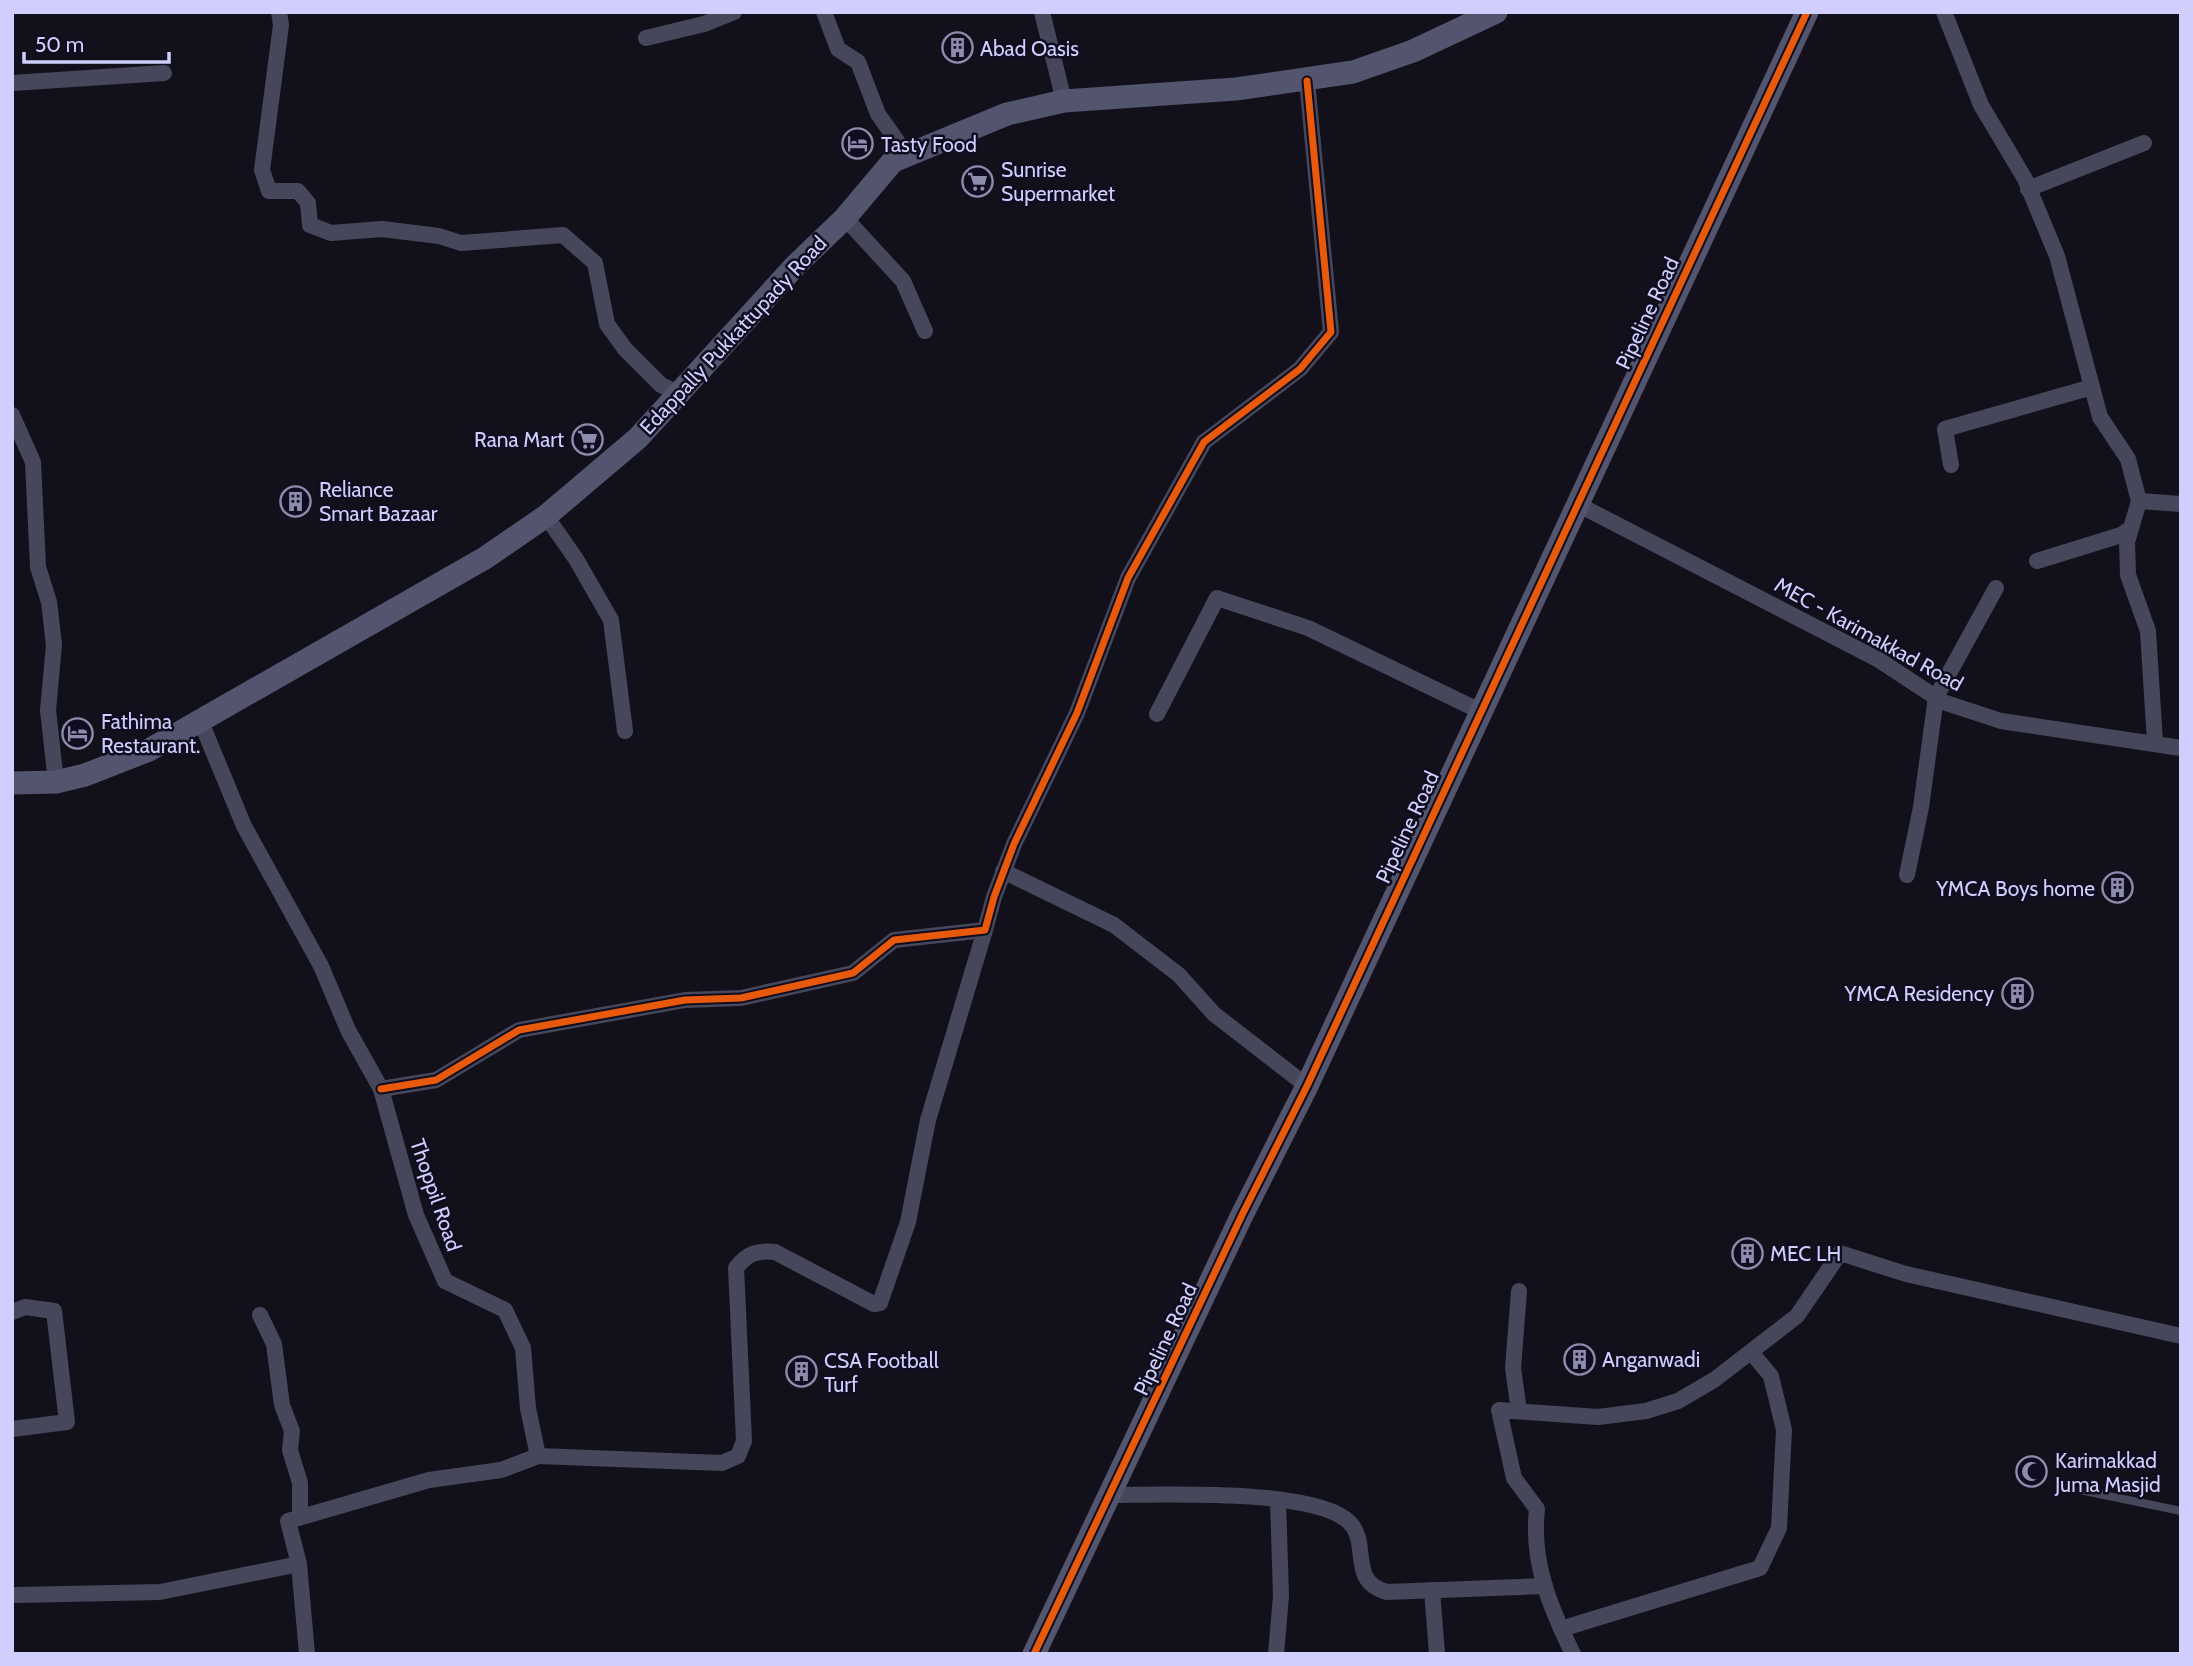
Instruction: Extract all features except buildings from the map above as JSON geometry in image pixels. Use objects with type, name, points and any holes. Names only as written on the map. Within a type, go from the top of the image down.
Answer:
[{"type":"street","points":[[279,12],[281,25],[262,170],[269,191],[298,191],[308,203],[310,225],[331,233],[382,229],[439,236],[461,243],[563,235],[594,264],[607,324],[625,349],[661,385],[678,394]]},
{"type":"street","points":[[646,38],[704,24],[734,12]]},
{"type":"street","points":[[824,12],[838,49],[858,62],[877,114],[907,155]]},
{"type":"street","points":[[1042,12],[1064,101]]},
{"type":"street","name":"Edappally Pukkattupady Road","points":[[12,783],[56,782],[85,775],[149,750],[485,558],[546,516],[620,454],[795,266],[845,218],[892,161],[1007,114],[1064,101],[1307,81],[1384,62],[1468,19],[1496,12]]},
{"type":"street","name":"Pipeline Road","points":[[1034,1654],[1242,1214],[1307,1086],[1807,12]]},
{"type":"street","points":[[1944,12],[1981,105],[2028,189],[2057,256],[2100,417],[2129,459],[2139,501],[2127,542],[2128,575],[2148,631],[2155,743]]},
{"type":"street","points":[[12,83],[163,73]]},
{"type":"street","points":[[307,1654],[299,1564],[288,1521],[429,1480],[501,1470],[538,1456],[722,1463],[738,1456],[744,1441],[736,1268],[745,1256],[761,1250],[775,1252],[874,1304],[880,1303],[908,1222],[928,1120],[1003,871],[1077,713],[1128,578],[1204,442],[1300,369],[1331,332],[1307,81]]},
{"type":"street","points":[[2028,189],[2144,144]]},
{"type":"street","points":[[845,218],[903,281],[925,331]]},
{"type":"street","points":[[1951,466],[1945,429],[2092,387]]},
{"type":"street","points":[[12,415],[33,462],[37,567],[49,602],[54,645],[48,710],[56,782]]},
{"type":"street","points":[[2139,501],[2181,504]]},
{"type":"street","name":"MEC - Karimakkad Road","points":[[1577,504],[1879,660],[1936,697],[2001,721],[2181,748]]},
{"type":"street","points":[[546,516],[576,559],[611,620],[625,731]]},
{"type":"street","points":[[2037,561],[2121,535],[2131,528]]},
{"type":"street","points":[[1906,875],[1921,807],[1936,697],[1996,588]]},
{"type":"street","points":[[1157,713],[1217,598],[1308,628],[1480,711]]},
{"type":"street","name":"Thoppil Road","points":[[201,722],[244,826],[321,967],[348,1030],[381,1089],[416,1215],[444,1281],[505,1310],[523,1348],[528,1408],[538,1456]]},
{"type":"street","points":[[1003,871],[1114,925],[1179,975],[1214,1014],[1307,1086]]},
{"type":"street","points":[[381,1089],[436,1080],[519,1030],[685,1000],[754,995],[853,973],[894,940],[985,930]]},
{"type":"street","points":[[1573,1654],[1545,1586],[1533,1540],[1537,1509],[1514,1478],[1499,1410],[1598,1417],[1646,1411],[1678,1401],[1714,1380],[1797,1316],[1840,1253],[1906,1274],[2181,1336]]},
{"type":"street","points":[[1519,1291],[1513,1368],[1519,1411]]},
{"type":"street","points":[[12,1312],[25,1307],[54,1311],[67,1422],[12,1429]]},
{"type":"street","points":[[260,1315],[274,1344],[282,1405],[292,1431],[290,1450],[300,1483],[300,1516]]},
{"type":"street","points":[[1561,1629],[1760,1569],[1779,1528],[1784,1430],[1771,1376],[1751,1352]]},
{"type":"street","points":[[1110,1495],[1238,1495],[1339,1512],[1352,1525],[1365,1579],[1373,1588],[1387,1592],[1545,1586]]},
{"type":"street","points":[[1276,1654],[1281,1596],[1278,1500]]},
{"type":"street","points":[[16,1595],[160,1592],[299,1564]]},
{"type":"street","points":[[1432,1590],[1437,1654]]},
{"type":"lane","points":[[2080,1490],[2181,1511]]},
{"type":"cycle path","points":[[1034,1654],[1242,1215],[1307,1086],[1807,12]]},
{"type":"cycle path","points":[[381,1089],[436,1080],[519,1030],[685,1000],[741,998],[853,973],[894,940],[985,930],[1014,844],[1077,713],[1128,578],[1204,442],[1300,369],[1331,332],[1307,81]]},
{"type":"place","name":"Abad Oasis","points":[[957,48]]},
{"type":"place","name":"Tasty Food","points":[[858,144]]},
{"type":"place","name":"Sunrise Supermarket","points":[[978,181]]},
{"type":"place","name":"Rana Mart","points":[[587,439]]},
{"type":"place","name":"Reliance Smart Bazaar","points":[[296,501]]},
{"type":"place","name":"Fathima Restaurant.","points":[[78,733]]},
{"type":"place","name":"YMCA Boys home","points":[[2118,888]]},
{"type":"place","name":"YMCA Residency","points":[[2017,993]]},
{"type":"place","name":"MEC LH","points":[[1747,1253]]},
{"type":"place","name":"Anganwadi","points":[[1579,1359]]},
{"type":"place","name":"CSA Football Turf","points":[[801,1372]]},
{"type":"place","name":"Karimakkad Juma Masjid","points":[[2032,1472]]}]
